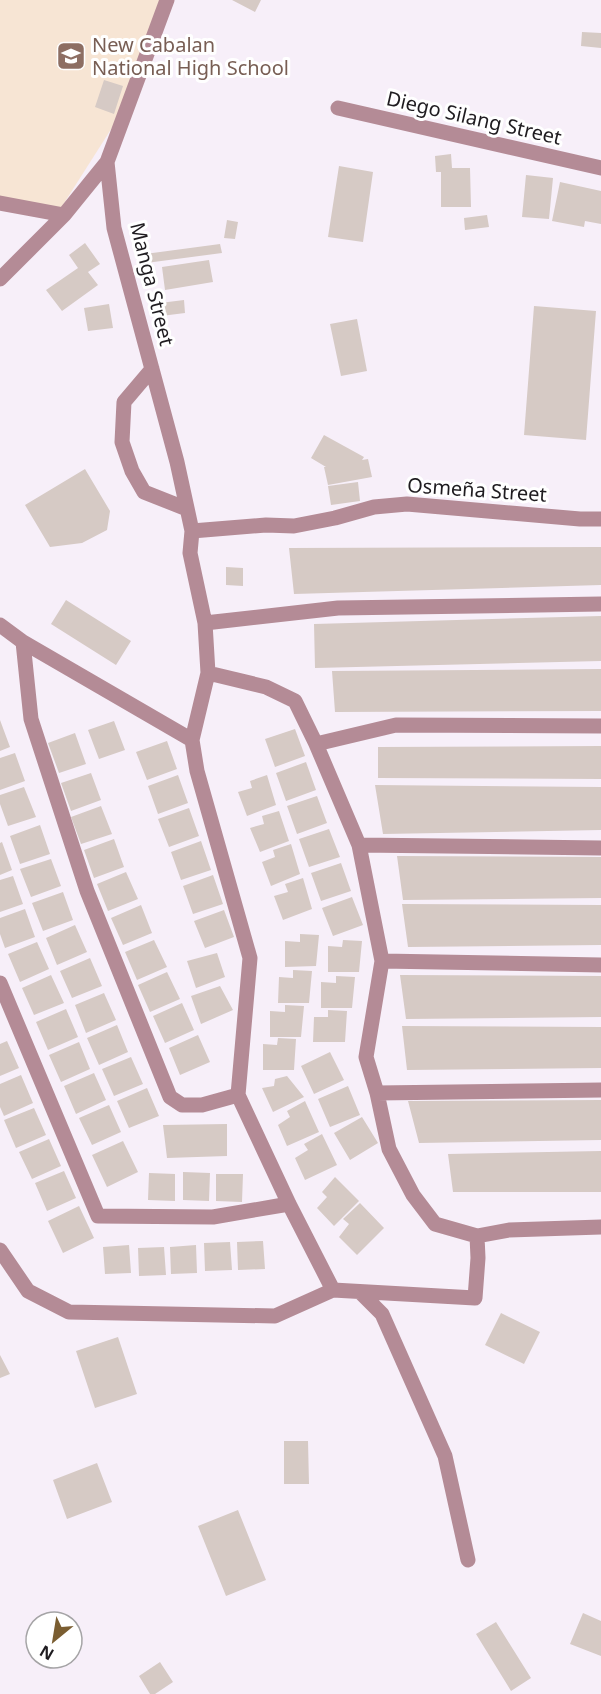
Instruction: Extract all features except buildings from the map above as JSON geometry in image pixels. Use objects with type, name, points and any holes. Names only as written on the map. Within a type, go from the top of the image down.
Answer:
[{"type":"street","name":"Manga Street","points":[[167,0],[107,162],[114,228],[177,462],[192,531],[190,553],[205,623],[208,673],[192,740]]},
{"type":"street","name":"Diego Silang Street","points":[[338,108],[601,168]]},
{"type":"street","points":[[0,279],[64,214],[107,162]]},
{"type":"street","points":[[0,203],[64,214]]},
{"type":"street","points":[[152,369],[124,402],[122,442],[132,471],[144,492],[187,508]]},
{"type":"street","name":"Osmeña Street","points":[[192,531],[294,526],[374,507],[408,504],[601,519]]},
{"type":"street","points":[[205,623],[338,608],[601,604]]},
{"type":"street","points":[[0,625],[23,642],[192,740],[197,771],[250,958],[238,1095],[333,1290]]},
{"type":"street","points":[[23,642],[31,720],[41,752],[87,891],[170,1097],[182,1105],[202,1105],[238,1095]]},
{"type":"street","points":[[208,673],[266,687],[295,701],[359,845],[382,961],[366,1057],[390,1149],[413,1196],[435,1224],[477,1236],[509,1230],[601,1227]]},
{"type":"street","points":[[316,744],[396,725],[601,726]]},
{"type":"street","points":[[359,845],[601,848]]},
{"type":"street","points":[[382,961],[601,965]]},
{"type":"street","points":[[0,983],[98,1216],[213,1217],[290,1204]]},
{"type":"street","points":[[377,1093],[601,1090]]},
{"type":"street","points":[[0,1250],[28,1291],[69,1312],[275,1316],[333,1290],[475,1298],[477,1236]]},
{"type":"street","points":[[360,1292],[381,1314],[445,1456],[468,1560]]},
{"type":"shaded area","name":"New Cabalan National High School","points":[[0,0],[162,0],[122,112],[59,211],[0,199]]},
{"type":"place","name":"New Cabalan National High School","points":[[71,56]]}]
